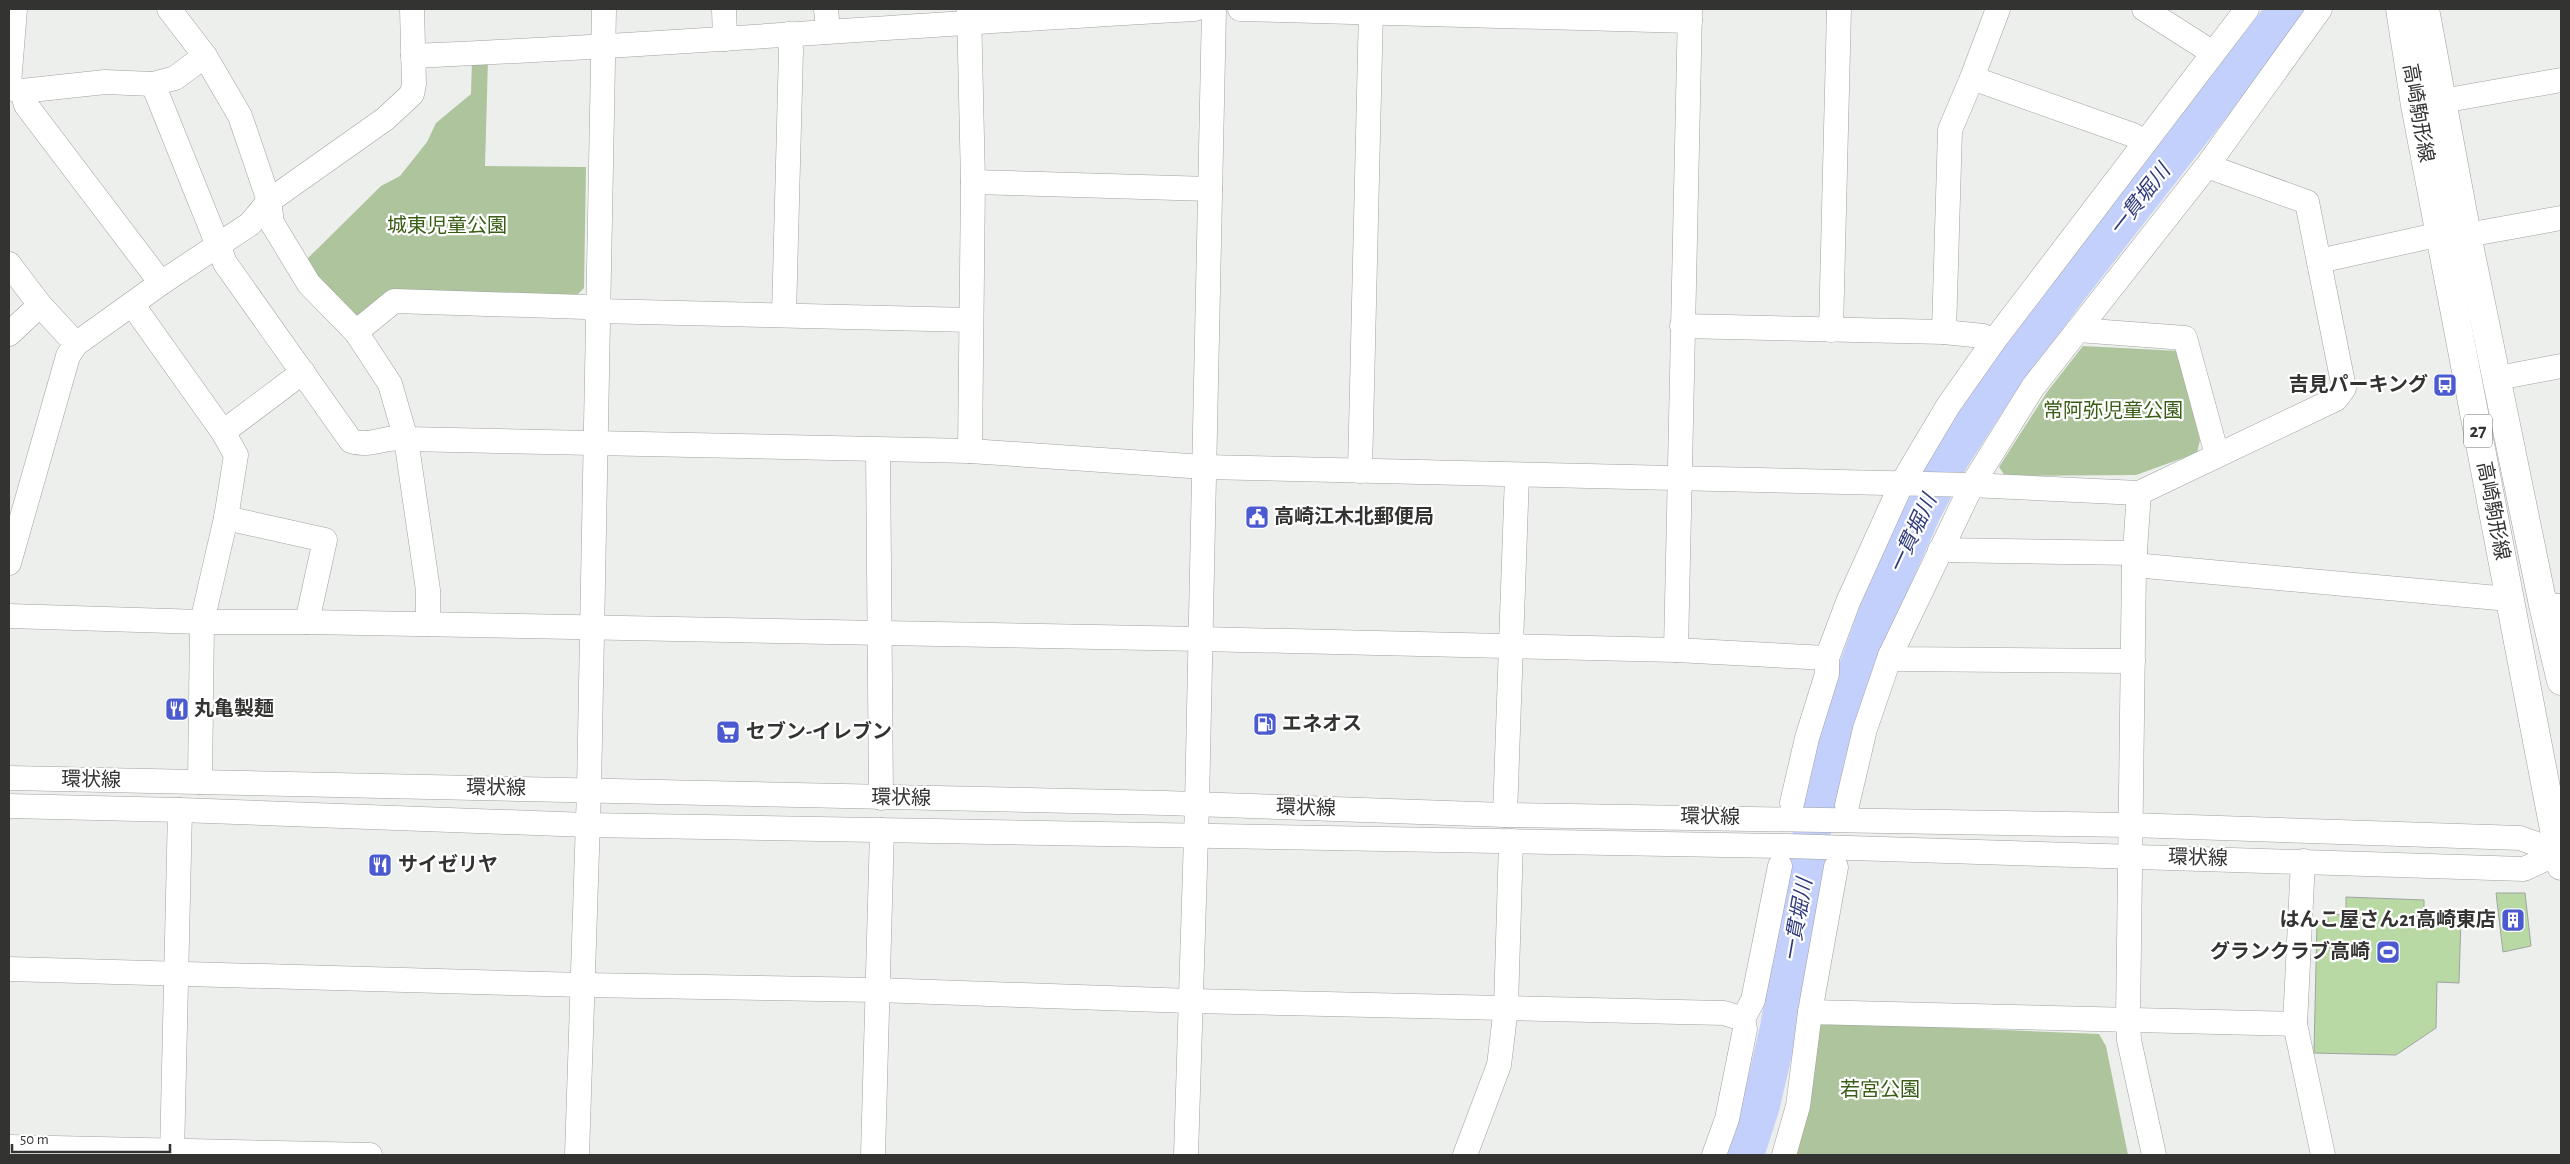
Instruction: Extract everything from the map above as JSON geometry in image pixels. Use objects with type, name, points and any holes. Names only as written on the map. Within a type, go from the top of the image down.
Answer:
[{"type":"main road","name":"高崎駒形線","points":[[2400,9],[2428,103],[2454,234],[2509,599],[2560,857]]},
{"type":"main road","name":"高崎駒形線","points":[[2425,9],[2428,103]]},
{"type":"main road","name":"高崎駒形線","points":[[2454,234],[2498,378],[2552,606],[2561,681]]},
{"type":"street","points":[[15,9],[13,88],[161,283]]},
{"type":"street","points":[[169,9],[205,56],[240,116],[269,202],[272,223],[309,284],[356,332],[390,384],[406,440],[426,572],[428,624]]},
{"type":"street","points":[[9,563],[68,356],[76,344],[161,283],[250,224],[269,202],[385,119],[412,94],[414,56],[412,9]]},
{"type":"street","points":[[577,1155],[589,790],[604,9]]},
{"type":"street","points":[[724,9],[725,39]]},
{"type":"street","points":[[414,56],[604,48],[789,34],[827,20],[1195,9]]},
{"type":"street","points":[[1186,1155],[1197,804],[1214,9]]},
{"type":"street","points":[[1240,9],[1690,15],[1676,650]]},
{"type":"street","points":[[1831,330],[1839,9]]},
{"type":"street","points":[[1944,332],[1950,130],[1998,9]]},
{"type":"street","points":[[2144,9],[2213,53]]},
{"type":"street","points":[[1792,811],[1808,738],[1827,674],[1827,658],[1848,602],[1902,485],[1948,406],[1993,342],[2247,9]]},
{"type":"street","points":[[1843,812],[1865,729],[1890,656],[1971,485],[2033,387],[2207,166],[2320,9]]},
{"type":"street","points":[[1360,471],[1371,11]]},
{"type":"street","points":[[968,15],[973,182],[970,451]]},
{"type":"street","points":[[784,315],[791,60],[789,34]]},
{"type":"street","points":[[13,88],[105,82],[152,84],[175,78],[205,56]]},
{"type":"street","points":[[1972,78],[2133,135],[2144,142]]},
{"type":"street","points":[[2428,103],[2561,80]]},
{"type":"street","points":[[152,84],[225,263],[351,442],[358,444],[396,437],[406,440],[596,442],[970,451],[1204,467],[1679,480],[1971,485],[2139,493],[2336,399],[2344,388],[2307,202],[2207,166]]},
{"type":"street","points":[[973,182],[1210,189]]},
{"type":"street","points":[[2319,261],[2454,234],[2561,218]]},
{"type":"street","points":[[9,264],[40,305],[76,344]]},
{"type":"street","points":[[356,332],[394,301],[585,307],[598,311],[971,320]]},
{"type":"street","points":[[132,304],[223,432],[236,455],[226,518],[204,615],[200,782]]},
{"type":"street","points":[[9,334],[40,305]]},
{"type":"street","points":[[1682,326],[1944,332],[1982,336],[1993,342]]},
{"type":"street","points":[[2078,330],[2185,338],[2217,455]]},
{"type":"street","points":[[2498,378],[2561,366]]},
{"type":"street","points":[[223,432],[303,372]]},
{"type":"street","points":[[878,450],[878,633],[881,798]]},
{"type":"street","points":[[1505,815],[1517,475]]},
{"type":"street","points":[[2139,493],[2134,559],[2128,1020],[2129,1040],[2154,1155]]},
{"type":"street","points":[[226,518],[325,540],[307,622]]},
{"type":"street","points":[[1940,550],[2134,559],[2509,599]]},
{"type":"street","points":[[9,616],[204,615],[307,622],[1511,646],[1676,650],[1827,658]]},
{"type":"street","points":[[1890,656],[1898,659],[2133,661]]},
{"type":"street","name":"環状線","points":[[9,778],[1197,804],[1505,815],[1843,812],[2130,825],[2520,838],[2560,857]]},
{"type":"street","name":"環状線","points":[[9,806],[180,810],[587,825],[1511,841],[1784,856],[2129,856],[2524,869],[2560,857]]},
{"type":"street","points":[[172,1153],[180,810]]},
{"type":"street","points":[[873,1155],[882,830]]},
{"type":"street","points":[[1465,1155],[1500,1065],[1506,1007],[1511,841]]},
{"type":"street","points":[[1714,1155],[1727,1119],[1745,1029],[1743,1019],[1753,1000],[1784,856]]},
{"type":"street","points":[[1784,1155],[1798,1106],[1810,1012],[1835,857]]},
{"type":"street","points":[[2303,861],[2295,1024],[2323,1155]]},
{"type":"street","points":[[9,969],[583,985],[877,990],[1191,1001],[1724,1013],[1743,1019]]},
{"type":"street","points":[[1810,1012],[2295,1024]]},
{"type":"street","points":[[9,1147],[172,1153],[370,1155]]},
{"type":"green space","name":"城東児童公園","points":[[472,59],[488,59],[485,166],[586,167],[584,288],[574,298],[394,294],[364,318],[355,317],[304,262],[381,186],[400,176],[427,142],[436,123],[471,94]]},
{"type":"green space","name":"常阿弥児童公園","points":[[2083,346],[2179,351],[2200,440],[2197,453],[2136,475],[2005,476],[1999,467],[2047,392]]},
{"type":"green space","name":"若宮公園","points":[[1815,1022],[2099,1034],[2106,1046],[2128,1155],[1792,1155]]},
{"type":"building","name":"はんこ屋さん21高崎東店","points":[[2496,893],[2525,893],[2531,946],[2503,952]]},
{"type":"building","name":"グランクラブ高崎","points":[[2346,897],[2424,900],[2424,916],[2461,917],[2459,983],[2437,982],[2436,1028],[2396,1055],[2314,1053],[2317,922],[2328,922],[2328,914],[2346,915]]},
{"type":"waterway","name":"一貫堀川","points":[[1745,1155],[1761,1105],[1779,1028],[1818,796],[1829,749],[1879,609],[1922,512],[1951,457],[1995,389],[2067,291],[2287,9]]},
{"type":"place","name":"吉見パーキング","points":[[2445,385]]},
{"type":"place","name":"高崎江木北郵便局","points":[[1257,517]]},
{"type":"place","name":"丸亀製麺","points":[[177,709]]},
{"type":"place","name":"エネオス","points":[[1265,724]]},
{"type":"place","name":"セブン-イレブン","points":[[728,732]]},
{"type":"place","name":"サイゼリヤ","points":[[380,865]]},
{"type":"place","name":"はんこ屋さん21高崎東店","points":[[2513,920]]},
{"type":"place","name":"グランクラブ高崎","points":[[2388,952]]}]
